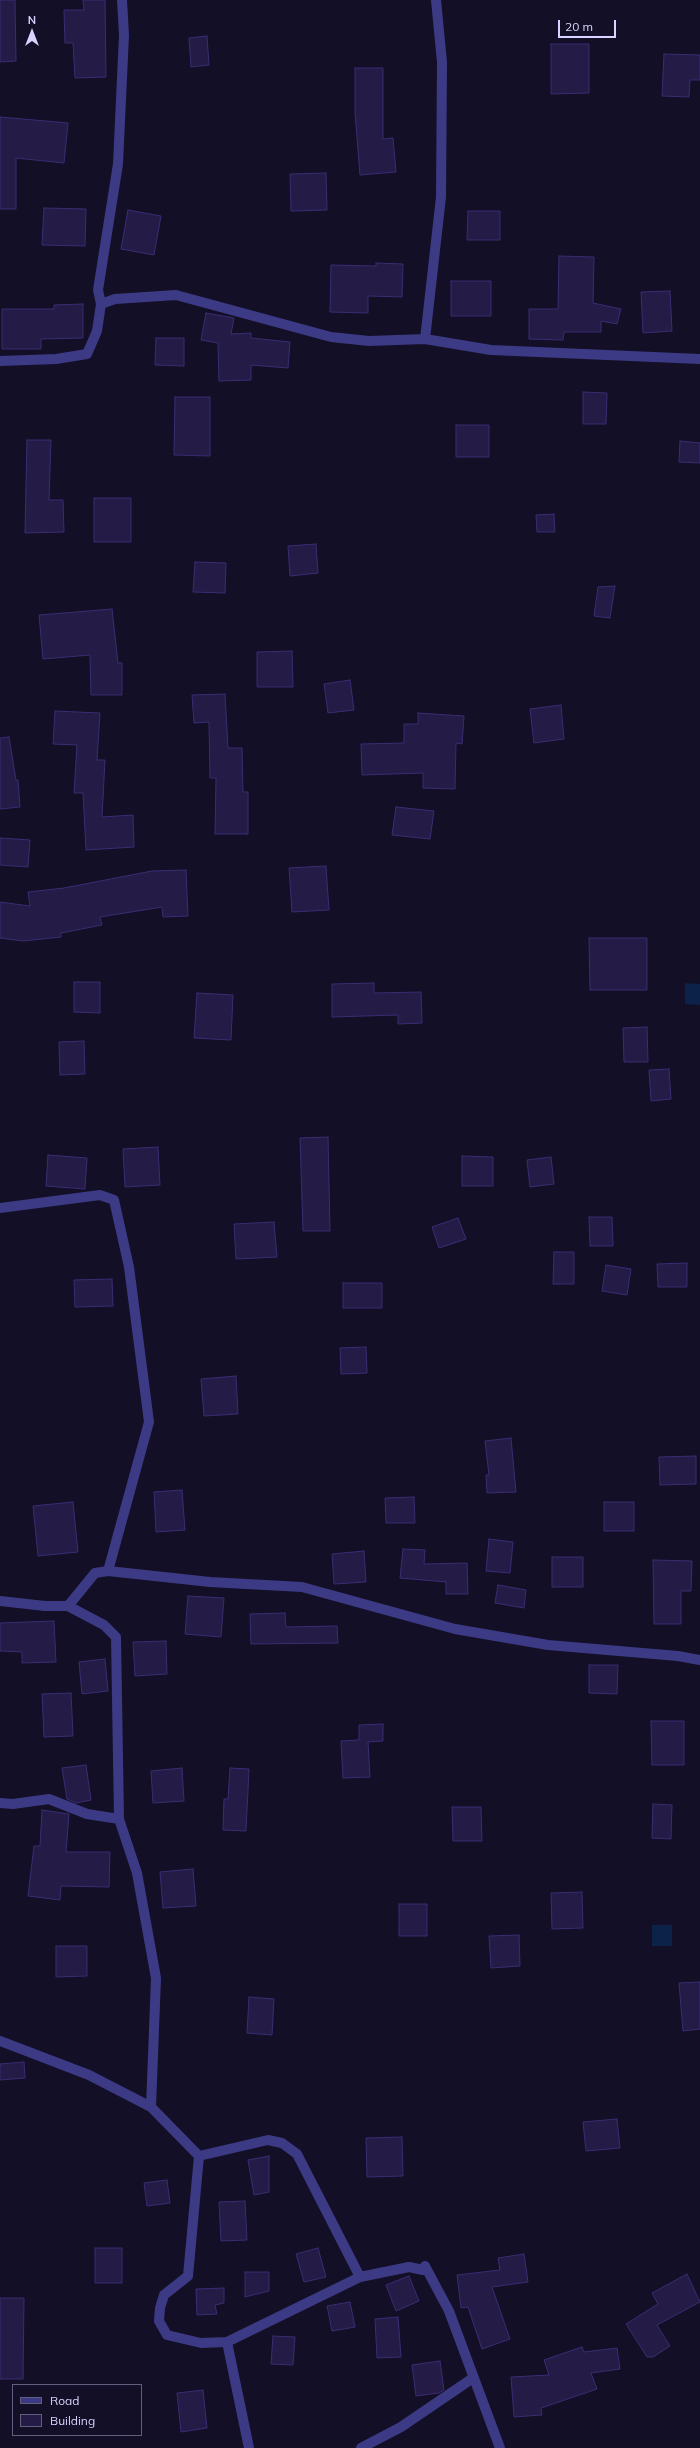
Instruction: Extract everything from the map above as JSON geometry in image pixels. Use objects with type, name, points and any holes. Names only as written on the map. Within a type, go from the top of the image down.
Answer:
[{"type":"street","points":[[0,361],[56,358],[87,354],[97,331],[101,304],[98,290],[118,164],[124,43],[122,0]]},
{"type":"street","points":[[425,339],[441,197],[442,62],[436,0]]},
{"type":"street","points":[[101,304],[115,299],[176,295],[331,337],[369,341],[425,339],[491,350],[700,359]]},
{"type":"street","points":[[0,1208],[100,1195],[114,1200],[129,1267],[149,1422],[108,1571]]},
{"type":"street","points":[[68,1606],[95,1573],[108,1571],[210,1582],[302,1587],[455,1628],[548,1645],[678,1656],[700,1660]]},
{"type":"street","points":[[0,1601],[45,1606],[68,1606],[104,1625],[116,1637],[119,1819],[137,1873],[156,1978],[151,2107]]},
{"type":"street","points":[[0,1803],[13,1804],[48,1799],[87,1814],[119,1819]]},
{"type":"street","points":[[0,2041],[89,2075],[151,2107],[198,2156],[188,2276],[164,2295],[160,2308],[159,2321],[166,2335],[201,2343],[227,2342],[360,2277],[409,2267],[422,2270],[425,2266],[449,2311],[500,2448]]},
{"type":"street","points":[[198,2156],[237,2145],[268,2140],[282,2143],[297,2154],[360,2277]]},
{"type":"street","points":[[227,2342],[249,2448]]},
{"type":"street","points":[[361,2448],[401,2427],[473,2378]]},
{"type":"water","points":[[685,983],[700,984],[700,1005],[685,1004]]},
{"type":"water","points":[[652,1925],[672,1925],[672,1946],[652,1946]]},
{"type":"building","points":[[0,0],[15,0],[16,61],[0,62]]},
{"type":"building","points":[[83,0],[105,0],[106,77],[75,78],[73,43],[65,43],[64,10],[84,10]]},
{"type":"building","points":[[207,36],[209,65],[191,67],[189,38]]},
{"type":"building","points":[[551,44],[589,44],[589,93],[551,94]]},
{"type":"building","points":[[664,54],[700,55],[700,80],[690,80],[689,97],[662,96]]},
{"type":"building","points":[[355,68],[383,68],[383,139],[393,138],[396,172],[360,175],[355,112]]},
{"type":"building","points":[[0,117],[68,123],[64,163],[16,158],[16,209],[0,209]]},
{"type":"building","points":[[326,173],[327,210],[291,211],[290,174]]},
{"type":"building","points":[[44,208],[86,209],[85,246],[42,245]]},
{"type":"building","points":[[128,210],[161,216],[154,255],[121,249]]},
{"type":"building","points":[[468,211],[500,211],[500,240],[467,240]]},
{"type":"building","points":[[559,256],[594,257],[593,303],[621,309],[617,324],[601,321],[601,332],[564,332],[563,340],[529,339],[529,309],[558,309]]},
{"type":"building","points":[[376,263],[403,264],[402,297],[368,296],[368,313],[330,312],[331,265],[376,266]]},
{"type":"building","points":[[451,281],[491,281],[491,316],[451,316]]},
{"type":"building","points":[[670,291],[672,331],[643,333],[641,292]]},
{"type":"building","points":[[83,304],[83,338],[41,339],[41,349],[2,349],[2,309],[54,309],[54,305]]},
{"type":"building","points":[[206,313],[234,318],[231,334],[251,333],[251,338],[290,342],[288,368],[251,365],[251,380],[219,381],[218,343],[201,340]]},
{"type":"building","points":[[156,338],[184,338],[184,366],[155,365]]},
{"type":"building","points":[[583,392],[607,393],[606,424],[583,424]]},
{"type":"building","points":[[175,397],[210,397],[210,456],[174,455]]},
{"type":"building","points":[[456,425],[489,425],[489,457],[456,457]]},
{"type":"building","points":[[27,440],[51,440],[49,500],[63,500],[64,532],[25,533]]},
{"type":"building","points":[[680,441],[700,443],[700,463],[679,462]]},
{"type":"building","points":[[94,498],[131,498],[131,542],[94,542]]},
{"type":"building","points":[[554,514],[555,532],[537,532],[536,515]]},
{"type":"building","points":[[316,544],[318,573],[290,576],[288,546]]},
{"type":"building","points":[[195,562],[226,563],[225,593],[193,592]]},
{"type":"building","points":[[615,586],[610,618],[594,616],[598,587]]},
{"type":"building","points":[[112,609],[118,663],[122,663],[122,695],[91,695],[90,655],[43,659],[39,615]]},
{"type":"building","points":[[292,651],[293,687],[257,687],[257,652]]},
{"type":"building","points":[[350,680],[354,710],[328,713],[324,684]]},
{"type":"building","points":[[225,694],[228,748],[242,748],[243,792],[248,792],[248,834],[215,834],[216,778],[210,778],[209,722],[194,723],[192,695]]},
{"type":"building","points":[[561,705],[564,739],[534,743],[530,709]]},
{"type":"building","points":[[55,711],[100,713],[97,760],[105,760],[102,817],[133,815],[134,847],[86,850],[83,793],[74,793],[77,745],[53,744]]},
{"type":"building","points":[[418,713],[464,716],[462,744],[456,743],[455,789],[423,788],[423,773],[362,775],[361,744],[404,743],[404,724],[418,724]]},
{"type":"building","points":[[9,737],[16,780],[18,780],[20,807],[0,809],[0,738]]},
{"type":"building","points":[[396,807],[434,811],[430,839],[392,835]]},
{"type":"building","points":[[0,838],[30,840],[28,867],[0,865]]},
{"type":"building","points":[[326,866],[329,910],[292,912],[289,868]]},
{"type":"building","points":[[186,870],[188,916],[163,917],[162,907],[100,917],[102,925],[61,933],[61,937],[23,941],[0,938],[0,902],[30,906],[28,892],[64,888],[152,871]]},
{"type":"building","points":[[589,938],[647,938],[647,990],[590,990]]},
{"type":"building","points":[[74,982],[100,982],[100,1013],[74,1012]]},
{"type":"building","points":[[374,983],[374,993],[421,992],[422,1023],[398,1024],[398,1015],[332,1017],[332,984]]},
{"type":"building","points":[[197,993],[233,995],[231,1040],[194,1038]]},
{"type":"building","points":[[647,1027],[648,1062],[624,1062],[623,1028]]},
{"type":"building","points":[[84,1041],[85,1074],[60,1075],[59,1042]]},
{"type":"building","points":[[669,1069],[671,1099],[651,1101],[649,1070]]},
{"type":"building","points":[[328,1137],[330,1231],[303,1231],[300,1138]]},
{"type":"building","points":[[158,1147],[160,1185],[125,1187],[123,1149]]},
{"type":"building","points":[[48,1155],[87,1158],[85,1189],[46,1186]]},
{"type":"building","points":[[462,1156],[493,1157],[493,1186],[462,1186]]},
{"type":"building","points":[[551,1157],[554,1184],[530,1187],[527,1160]]},
{"type":"building","points":[[589,1217],[612,1217],[613,1246],[590,1246]]},
{"type":"building","points":[[458,1218],[466,1239],[439,1248],[432,1227]]},
{"type":"building","points":[[274,1222],[277,1257],[236,1259],[234,1224]]},
{"type":"building","points":[[554,1252],[574,1252],[574,1284],[553,1284]]},
{"type":"building","points":[[687,1263],[687,1287],[658,1287],[657,1264]]},
{"type":"building","points":[[606,1265],[631,1269],[627,1295],[602,1291]]},
{"type":"building","points":[[112,1279],[113,1306],[75,1307],[74,1280]]},
{"type":"building","points":[[343,1283],[382,1283],[382,1308],[343,1308]]},
{"type":"building","points":[[366,1347],[367,1373],[341,1374],[340,1348]]},
{"type":"building","points":[[236,1376],[238,1414],[204,1416],[201,1379]]},
{"type":"building","points":[[511,1438],[516,1492],[487,1493],[486,1475],[489,1475],[485,1441]]},
{"type":"building","points":[[696,1456],[696,1484],[660,1485],[659,1457]]},
{"type":"building","points":[[182,1490],[185,1530],[156,1532],[154,1492]]},
{"type":"building","points":[[414,1497],[415,1523],[386,1523],[385,1498]]},
{"type":"building","points":[[73,1502],[78,1552],[38,1556],[33,1506]]},
{"type":"building","points":[[604,1502],[634,1502],[634,1531],[604,1531]]},
{"type":"building","points":[[489,1539],[513,1542],[510,1573],[486,1571]]},
{"type":"building","points":[[403,1549],[425,1550],[424,1564],[467,1563],[468,1594],[446,1594],[446,1582],[400,1578]]},
{"type":"building","points":[[364,1551],[366,1582],[334,1584],[332,1554]]},
{"type":"building","points":[[552,1557],[583,1557],[583,1587],[552,1587]]},
{"type":"building","points":[[653,1560],[692,1561],[691,1591],[681,1591],[681,1624],[654,1624]]},
{"type":"building","points":[[498,1585],[526,1590],[524,1608],[495,1603]]},
{"type":"building","points":[[188,1596],[224,1598],[221,1637],[185,1634]]},
{"type":"building","points":[[285,1613],[286,1627],[337,1626],[338,1643],[251,1644],[250,1614]]},
{"type":"building","points":[[54,1621],[56,1662],[22,1663],[22,1652],[0,1651],[0,1623]]},
{"type":"building","points":[[166,1641],[167,1674],[135,1676],[133,1642]]},
{"type":"building","points":[[105,1659],[108,1691],[82,1694],[79,1662]]},
{"type":"building","points":[[589,1665],[618,1665],[617,1694],[589,1693]]},
{"type":"building","points":[[71,1693],[73,1736],[44,1737],[42,1694]]},
{"type":"building","points":[[651,1721],[684,1721],[684,1765],[652,1765]]},
{"type":"building","points":[[383,1724],[383,1741],[368,1742],[370,1777],[343,1778],[341,1741],[359,1740],[359,1725]]},
{"type":"building","points":[[86,1765],[91,1800],[76,1803],[67,1799],[62,1768]]},
{"type":"building","points":[[182,1768],[184,1801],[153,1803],[151,1771]]},
{"type":"building","points":[[230,1768],[249,1769],[246,1831],[223,1830],[224,1799],[228,1799]]},
{"type":"building","points":[[653,1804],[672,1805],[671,1839],[652,1838]]},
{"type":"building","points":[[452,1807],[481,1807],[482,1841],[453,1841]]},
{"type":"building","points":[[42,1810],[69,1814],[66,1852],[110,1852],[109,1887],[61,1886],[60,1900],[28,1896],[34,1846],[40,1846]]},
{"type":"building","points":[[193,1869],[196,1906],[163,1908],[160,1872]]},
{"type":"building","points":[[582,1892],[583,1928],[552,1929],[551,1893]]},
{"type":"building","points":[[399,1904],[427,1904],[427,1936],[399,1936]]},
{"type":"building","points":[[519,1935],[520,1966],[491,1968],[489,1936]]},
{"type":"building","points":[[56,1946],[87,1946],[87,1976],[56,1977]]},
{"type":"building","points":[[700,1982],[700,2029],[683,2031],[679,1983]]},
{"type":"building","points":[[249,1997],[274,1999],[272,2035],[247,2033]]},
{"type":"building","points":[[24,2062],[25,2078],[0,2080],[0,2064]]},
{"type":"building","points":[[617,2119],[620,2148],[586,2151],[583,2122]]},
{"type":"building","points":[[402,2137],[403,2176],[367,2177],[366,2138]]},
{"type":"building","points":[[269,2156],[269,2192],[254,2195],[248,2160]]},
{"type":"building","points":[[167,2180],[170,2203],[147,2206],[144,2183]]},
{"type":"building","points":[[245,2201],[247,2240],[221,2241],[219,2202]]},
{"type":"building","points":[[95,2248],[122,2248],[122,2283],[95,2283]]},
{"type":"building","points":[[318,2248],[326,2277],[304,2282],[296,2254]]},
{"type":"building","points":[[524,2254],[528,2282],[492,2287],[510,2339],[482,2349],[468,2307],[461,2308],[457,2275],[500,2270],[498,2258]]},
{"type":"building","points":[[245,2272],[269,2272],[269,2291],[245,2297]]},
{"type":"building","points":[[687,2274],[700,2302],[657,2325],[670,2346],[653,2357],[647,2357],[626,2324],[658,2304],[652,2293]]},
{"type":"building","points":[[409,2276],[419,2301],[396,2311],[386,2285]]},
{"type":"building","points":[[224,2288],[224,2303],[215,2305],[217,2314],[197,2315],[196,2289]]},
{"type":"building","points":[[0,2298],[24,2298],[23,2379],[0,2379]]},
{"type":"building","points":[[350,2302],[355,2327],[332,2331],[327,2306]]},
{"type":"building","points":[[398,2317],[401,2357],[377,2358],[375,2319]]},
{"type":"building","points":[[273,2336],[295,2337],[293,2365],[271,2364]]},
{"type":"building","points":[[582,2347],[584,2352],[617,2348],[620,2369],[591,2373],[597,2389],[541,2408],[542,2415],[514,2417],[511,2377],[549,2375],[544,2360]]},
{"type":"building","points":[[440,2361],[444,2390],[439,2393],[416,2396],[412,2365]]},
{"type":"building","points":[[203,2390],[207,2428],[181,2432],[177,2393]]}]
